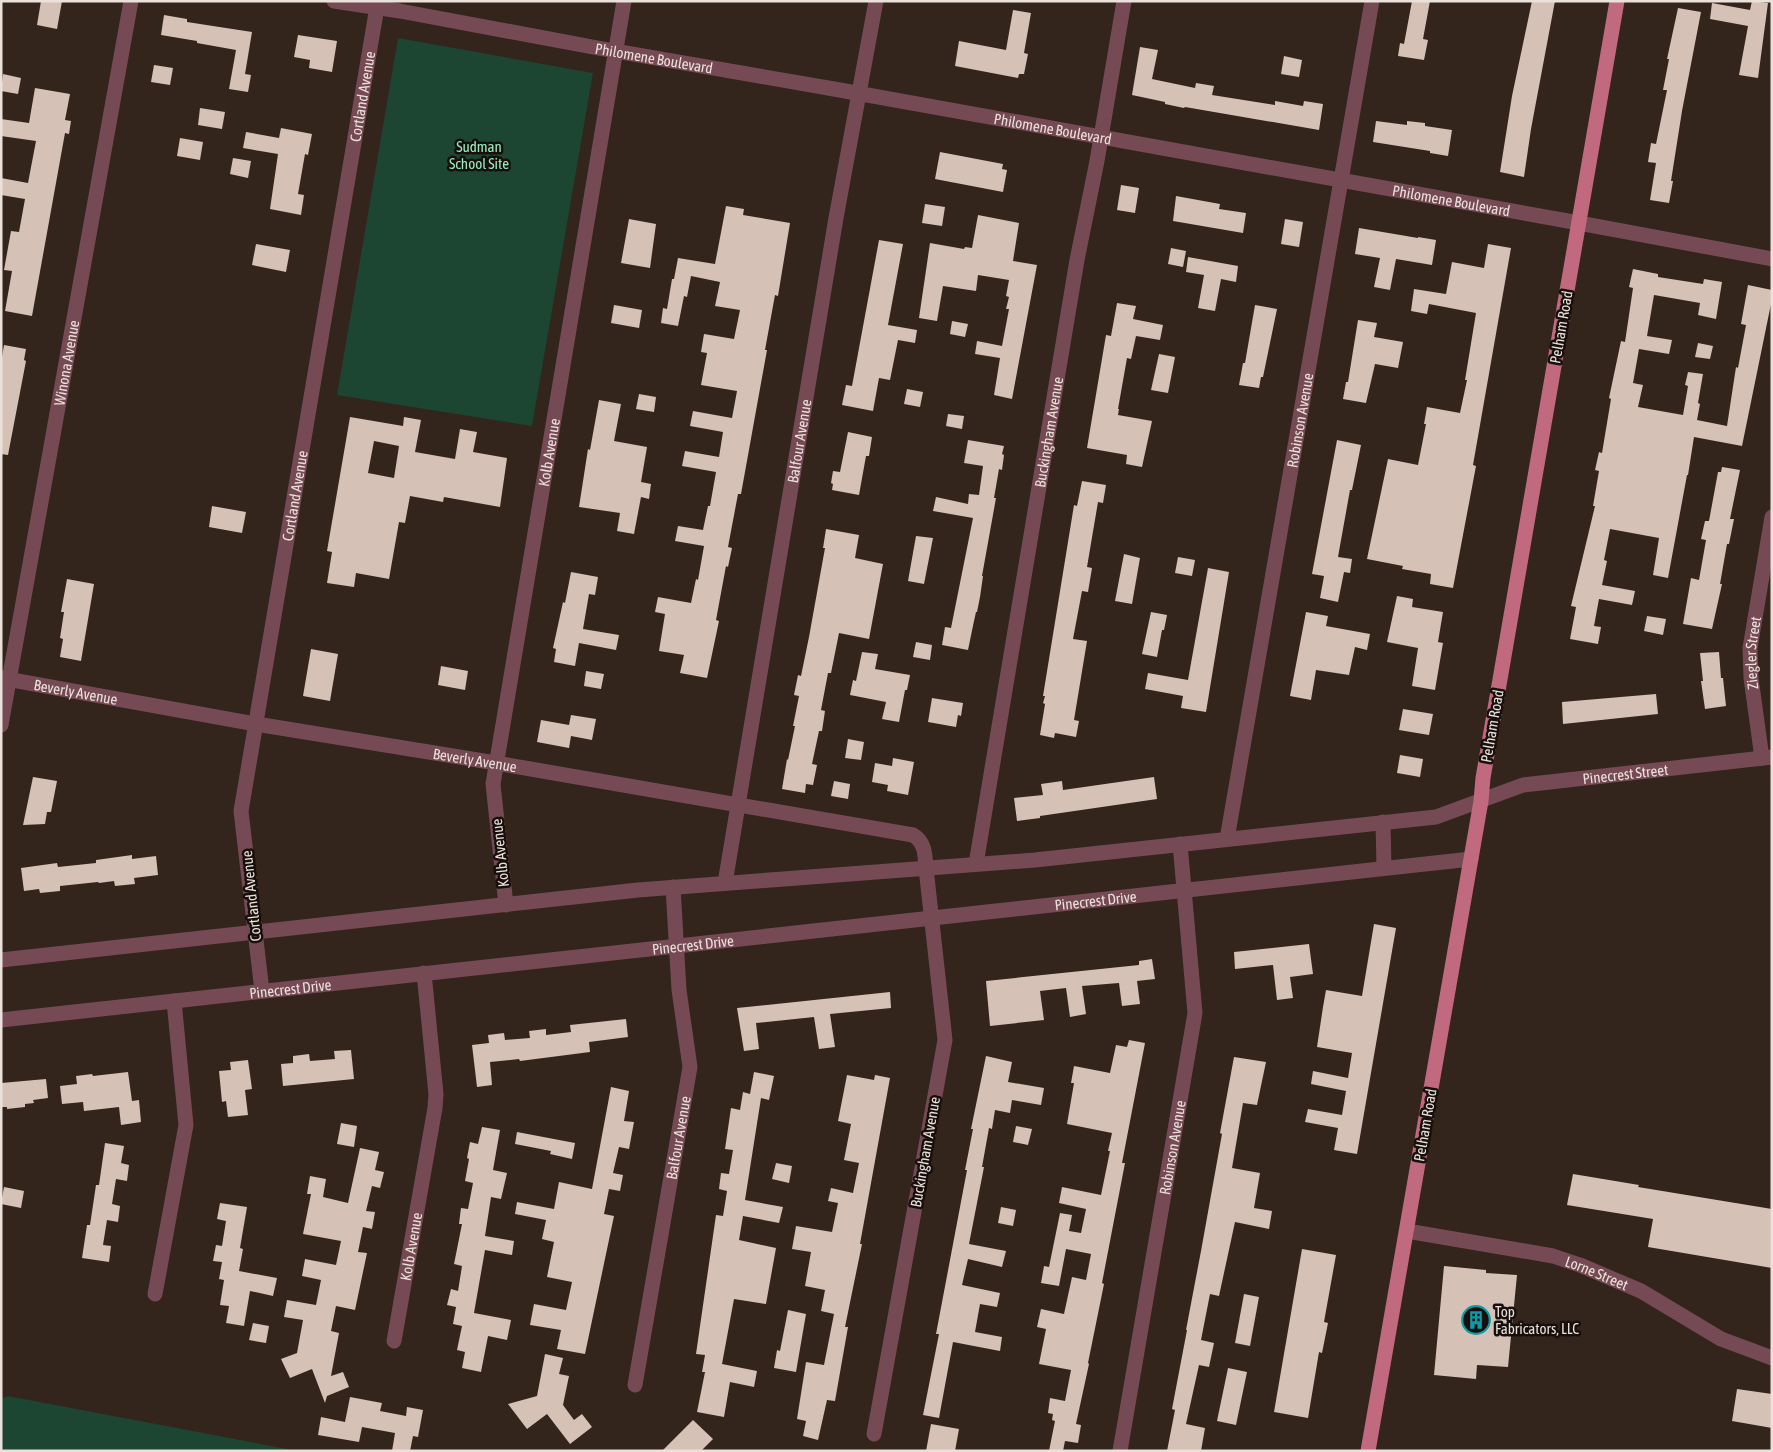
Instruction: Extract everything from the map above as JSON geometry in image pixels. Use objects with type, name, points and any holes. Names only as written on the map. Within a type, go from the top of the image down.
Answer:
[{"type":"main road","name":"Pelham Road","points":[[1368,1451],[1617,1]]},
{"type":"street","name":"Winona Avenue","points":[[1,725],[5,679],[131,1]]},
{"type":"street","name":"Philomene Boulevard","points":[[334,1],[377,5],[617,51],[1772,259]]},
{"type":"street","name":"Kolb Avenue","points":[[506,905],[493,784],[624,1]]},
{"type":"street","name":"Balfour Avenue","points":[[724,883],[858,93],[864,73],[876,1]]},
{"type":"street","name":"Buckingham Avenue","points":[[976,864],[1077,260],[1101,137],[1124,1]]},
{"type":"street","name":"Robinson Avenue","points":[[1227,839],[1372,1]]},
{"type":"street","name":"Cortland Avenue","points":[[262,991],[241,811],[377,5]]},
{"type":"street","name":"Ziegler Street","points":[[1767,757],[1751,678],[1750,648],[1772,517]]},
{"type":"street","name":"Beverly Avenue","points":[[5,679],[256,724],[496,763],[913,835],[923,845],[926,868]]},
{"type":"street","name":"Pinecrest Street","points":[[1481,801],[1523,785],[1767,757]]},
{"type":"street","points":[[1,960],[673,887],[1035,860],[1436,817],[1481,801]]},
{"type":"street","points":[[1383,822],[1384,868]]},
{"type":"street","name":"Robinson Avenue","points":[[1120,1451],[1195,1013],[1180,844]]},
{"type":"street","name":"Pinecrest Drive","points":[[1,1020],[1471,859]]},
{"type":"street","name":"Buckingham Avenue","points":[[874,1434],[945,1040],[926,868]]},
{"type":"street","name":"Balfour Avenue","points":[[635,1385],[690,1067],[679,990],[673,887]]},
{"type":"street","name":"Kolb Avenue","points":[[394,1341],[435,1108],[436,1094],[424,973]]},
{"type":"street","points":[[155,1294],[186,1125],[174,1001]]},
{"type":"street","name":"Lorne Street","points":[[1406,1231],[1524,1250],[1580,1265],[1641,1291],[1721,1339],[1772,1358]]},
{"type":"green space","name":"Sudman School Site","points":[[398,38],[593,73],[532,426],[337,395]]},
{"type":"green space","points":[[8,1396],[298,1451],[1,1451],[1,1399]]},
{"type":"building","points":[[41,1],[62,1],[57,29],[37,25]]},
{"type":"building","points":[[1412,1],[1430,1],[1423,39],[1428,40],[1424,60],[1398,56],[1400,43],[1404,44]]},
{"type":"building","points":[[1532,1],[1555,1],[1524,177],[1500,172],[1512,96]]},
{"type":"building","points":[[1752,1],[1768,3],[1758,78],[1739,75],[1748,26],[1710,19],[1712,3],[1750,10]]},
{"type":"building","points":[[1678,8],[1701,12],[1682,111],[1669,203],[1650,200],[1656,163],[1648,162],[1651,143],[1656,144],[1667,90],[1663,90],[1669,59],[1667,59]]},
{"type":"building","points":[[1013,10],[1031,13],[1024,53],[1028,54],[1024,74],[1019,74],[1018,78],[955,66],[959,41],[1006,50]]},
{"type":"building","points":[[164,15],[187,19],[187,22],[252,32],[245,74],[251,75],[248,92],[229,89],[236,50],[161,35]]},
{"type":"building","points":[[298,35],[337,41],[332,72],[309,68],[310,60],[294,57]]},
{"type":"building","points":[[1140,47],[1158,50],[1152,79],[1195,88],[1196,83],[1214,86],[1212,95],[1275,105],[1275,101],[1303,106],[1304,101],[1323,104],[1319,130],[1184,108],[1132,95]]},
{"type":"building","points":[[1284,56],[1302,60],[1299,77],[1281,74]]},
{"type":"building","points":[[154,65],[173,68],[170,85],[151,82]]},
{"type":"building","points":[[3,74],[21,78],[18,94],[1,91]]},
{"type":"building","points":[[35,88],[70,94],[65,120],[71,121],[69,134],[65,133],[32,316],[5,311],[12,271],[4,270],[11,231],[19,232],[25,199],[1,195],[1,178],[28,183],[36,141],[1,136],[1,119],[29,123]]},
{"type":"building","points":[[200,108],[225,112],[222,129],[198,125]]},
{"type":"building","points":[[1376,121],[1407,125],[1407,121],[1425,123],[1425,126],[1452,130],[1448,156],[1430,153],[1430,151],[1373,142]]},
{"type":"building","points":[[281,128],[312,134],[308,155],[305,154],[298,194],[304,195],[301,215],[270,209],[278,154],[243,148],[246,132],[279,138]]},
{"type":"building","points":[[180,138],[203,142],[200,160],[177,156]]},
{"type":"building","points":[[940,152],[1003,164],[1002,169],[1007,170],[1003,192],[935,179]]},
{"type":"building","points":[[233,158],[251,161],[248,178],[230,174]]},
{"type":"building","points":[[1121,185],[1139,188],[1135,213],[1117,210]]},
{"type":"building","points":[[1176,196],[1220,204],[1219,209],[1246,213],[1243,233],[1173,221]]},
{"type":"building","points":[[925,204],[945,207],[942,226],[922,223]]},
{"type":"building","points":[[726,206],[744,209],[743,215],[790,223],[778,296],[775,295],[765,350],[767,350],[741,494],[738,494],[728,547],[732,548],[728,567],[726,566],[716,620],[719,621],[707,678],[680,673],[684,655],[659,651],[665,614],[655,612],[658,597],[691,603],[696,579],[698,580],[704,546],[675,541],[678,526],[703,530],[708,506],[710,506],[716,472],[682,466],[685,451],[719,457],[723,432],[690,426],[693,411],[732,418],[737,391],[701,385],[707,353],[701,352],[704,334],[734,339],[740,310],[715,306],[720,282],[691,276],[687,297],[684,296],[678,326],[661,323],[663,308],[667,309],[678,258],[715,264]]},
{"type":"building","points":[[978,215],[1019,223],[1013,261],[1037,265],[1012,399],[994,395],[1000,358],[975,354],[977,341],[1002,346],[1009,309],[1006,309],[1009,297],[1006,296],[1009,280],[978,275],[976,291],[943,286],[937,321],[919,318],[930,243],[964,249],[965,247],[972,248]]},
{"type":"building","points":[[629,219],[656,224],[650,268],[621,263]]},
{"type":"building","points":[[1285,219],[1303,222],[1299,247],[1281,244]]},
{"type":"building","points":[[1359,228],[1436,240],[1432,265],[1396,259],[1390,290],[1374,287],[1380,258],[1355,254]]},
{"type":"building","points":[[879,240],[903,244],[888,325],[917,330],[915,343],[898,340],[890,380],[879,378],[873,411],[842,405],[846,385],[852,386]]},
{"type":"building","points":[[256,244],[290,250],[286,272],[252,265]]},
{"type":"building","points":[[1488,244],[1511,248],[1473,465],[1476,466],[1453,588],[1430,584],[1431,574],[1402,569],[1403,566],[1367,559],[1388,459],[1418,465],[1426,424],[1424,424],[1427,407],[1460,413],[1467,380],[1465,380],[1476,313],[1429,304],[1427,314],[1411,311],[1414,289],[1446,294],[1452,262],[1484,268]]},
{"type":"building","points":[[1171,248],[1186,251],[1183,267],[1168,264]]},
{"type":"building","points":[[1188,257],[1238,266],[1236,282],[1221,279],[1215,311],[1198,308],[1204,275],[1186,272]]},
{"type":"building","points":[[1633,269],[1658,274],[1658,277],[1703,284],[1704,279],[1722,282],[1716,319],[1698,315],[1700,303],[1654,295],[1647,336],[1672,340],[1669,354],[1639,349],[1633,383],[1643,385],[1638,407],[1683,415],[1688,386],[1685,385],[1688,372],[1703,374],[1697,420],[1727,426],[1736,367],[1738,368],[1746,325],[1741,324],[1748,285],[1772,290],[1772,299],[1742,446],[1694,437],[1668,578],[1653,575],[1659,538],[1610,529],[1604,560],[1607,561],[1602,585],[1635,591],[1632,605],[1599,599],[1594,626],[1601,627],[1598,644],[1570,639],[1576,607],[1571,606],[1595,506],[1593,506],[1599,471],[1595,470],[1599,452],[1602,453],[1611,399],[1609,398],[1621,341],[1625,342],[1633,288],[1629,287]]},
{"type":"building","points":[[1117,303],[1136,306],[1133,319],[1163,325],[1160,340],[1136,336],[1131,359],[1127,358],[1118,409],[1118,415],[1152,421],[1142,467],[1126,464],[1127,455],[1087,448],[1106,335],[1111,336]]},
{"type":"building","points":[[614,305],[642,310],[639,328],[611,323]]},
{"type":"building","points":[[1255,305],[1277,309],[1259,388],[1239,385],[1243,363],[1245,363]]},
{"type":"building","points":[[1358,320],[1377,323],[1374,337],[1403,342],[1398,368],[1375,364],[1366,403],[1343,399],[1346,382],[1348,382]]},
{"type":"building","points":[[952,321],[968,324],[965,337],[950,334]]},
{"type":"building","points":[[1698,343],[1713,346],[1710,359],[1695,357]]},
{"type":"building","points":[[4,345],[26,349],[24,360],[26,361],[8,455],[1,454],[1,363]]},
{"type":"building","points":[[1159,354],[1175,357],[1168,393],[1151,390]]},
{"type":"building","points":[[907,389],[923,392],[920,407],[904,404]]},
{"type":"building","points":[[639,394],[656,397],[654,412],[636,409]]},
{"type":"building","points":[[599,400],[621,404],[614,441],[647,447],[641,482],[651,484],[649,499],[641,497],[634,534],[617,531],[620,513],[579,507],[588,449],[590,450]]},
{"type":"building","points":[[948,414],[964,416],[962,429],[946,426]]},
{"type":"building","points":[[350,417],[403,426],[404,417],[421,420],[415,452],[455,459],[460,429],[477,432],[473,452],[507,458],[500,507],[444,497],[443,502],[410,496],[405,523],[399,522],[389,579],[356,573],[354,587],[327,583],[332,552],[327,551]],"holes":[[[374,441],[399,446],[394,478],[368,473]]]},
{"type":"building","points":[[848,432],[872,437],[869,456],[866,456],[859,495],[832,490],[833,471],[840,472]]},
{"type":"building","points":[[968,440],[1004,446],[1002,454],[1004,455],[1002,470],[999,469],[980,597],[968,650],[942,645],[945,627],[951,628],[973,518],[933,511],[936,497],[968,504],[969,494],[979,495],[983,466],[964,463]]},
{"type":"building","points":[[1337,440],[1361,445],[1352,490],[1350,490],[1338,557],[1352,559],[1350,573],[1344,572],[1338,602],[1320,598],[1324,576],[1312,574]]},
{"type":"building","points":[[1722,467],[1740,470],[1730,519],[1734,519],[1729,544],[1727,544],[1720,584],[1722,584],[1712,629],[1683,624],[1691,578],[1699,580],[1706,540],[1701,539],[1705,521],[1709,521],[1718,472],[1721,472]]},
{"type":"building","points":[[1082,481],[1106,485],[1103,503],[1098,502],[1087,567],[1092,568],[1088,592],[1082,591],[1073,639],[1087,641],[1074,720],[1079,721],[1076,737],[1055,733],[1054,738],[1040,735],[1045,704],[1043,703],[1045,696],[1043,696],[1074,505],[1077,506]]},
{"type":"building","points":[[212,506],[246,512],[242,533],[209,527]]},
{"type":"building","points":[[826,529],[859,535],[855,558],[883,564],[869,639],[839,633],[831,673],[828,673],[821,710],[825,711],[822,731],[819,731],[812,764],[817,765],[813,785],[806,784],[805,793],[782,789],[799,696],[794,695],[798,675],[801,676],[809,637],[825,548],[823,548]]},
{"type":"building","points":[[916,536],[933,538],[924,584],[908,581]]},
{"type":"building","points":[[1124,554],[1140,558],[1132,604],[1115,601]]},
{"type":"building","points":[[1178,557],[1195,560],[1192,576],[1175,573]]},
{"type":"building","points":[[1208,568],[1229,572],[1206,712],[1181,708],[1183,696],[1145,689],[1148,673],[1188,680]]},
{"type":"building","points":[[571,572],[598,577],[595,595],[589,594],[583,629],[619,635],[616,650],[579,643],[575,666],[554,662],[556,649],[553,648]]},
{"type":"building","points":[[67,579],[94,584],[81,661],[60,657],[63,639],[60,638],[64,612],[61,612]]},
{"type":"building","points":[[1397,596],[1413,599],[1412,607],[1443,612],[1438,642],[1443,643],[1435,690],[1412,686],[1418,648],[1387,642]]},
{"type":"building","points":[[1151,612],[1167,615],[1157,657],[1142,654]]},
{"type":"building","points":[[1306,612],[1328,616],[1326,626],[1370,634],[1367,650],[1355,647],[1349,675],[1316,670],[1311,700],[1290,696]]},
{"type":"building","points":[[1647,616],[1666,619],[1663,635],[1644,631]]},
{"type":"building","points":[[916,642],[932,645],[930,660],[913,657]]},
{"type":"building","points":[[311,649],[338,654],[330,701],[303,696]]},
{"type":"building","points":[[862,652],[878,654],[875,669],[910,675],[899,722],[882,719],[886,702],[850,695],[853,680],[856,681]]},
{"type":"building","points":[[1719,652],[1726,706],[1705,709],[1700,653]]},
{"type":"building","points":[[441,666],[468,671],[465,690],[438,685]]},
{"type":"building","points":[[586,671],[604,674],[601,689],[584,686]]},
{"type":"building","points":[[1656,694],[1658,714],[1563,724],[1562,702]]},
{"type":"building","points":[[932,698],[963,703],[961,716],[958,715],[956,727],[928,722]]},
{"type":"building","points":[[1403,709],[1433,714],[1429,735],[1399,730]]},
{"type":"building","points":[[571,715],[596,719],[592,740],[571,736],[569,748],[537,742],[541,720],[569,725]]},
{"type":"building","points":[[848,739],[864,742],[861,760],[845,758]]},
{"type":"building","points":[[1400,755],[1423,759],[1420,777],[1397,773]]},
{"type":"building","points":[[893,758],[914,762],[908,795],[887,791],[888,785],[872,782],[875,763],[892,766]]},
{"type":"building","points":[[33,777],[57,781],[51,812],[47,812],[45,824],[23,825]]},
{"type":"building","points":[[1154,777],[1157,799],[1017,821],[1014,798],[1043,795],[1041,784],[1062,781],[1063,790]]},
{"type":"building","points":[[834,781],[850,784],[848,799],[831,796]]},
{"type":"building","points":[[132,855],[132,859],[156,856],[158,875],[134,878],[135,884],[115,886],[114,881],[98,882],[60,886],[60,891],[40,893],[39,889],[24,891],[21,868],[57,863],[58,867],[96,863],[96,860]]},
{"type":"building","points":[[1374,924],[1396,928],[1357,1154],[1334,1150],[1338,1128],[1305,1122],[1308,1109],[1342,1115],[1346,1091],[1311,1084],[1313,1071],[1348,1078],[1352,1053],[1317,1047],[1323,1007],[1326,990],[1362,996]]},
{"type":"building","points":[[1309,944],[1313,974],[1290,977],[1293,998],[1277,1000],[1273,965],[1235,969],[1234,952]]},
{"type":"building","points":[[1152,959],[1155,979],[1137,981],[1140,1004],[1122,1006],[1119,983],[1082,986],[1086,1014],[1070,1017],[1066,988],[1040,991],[1044,1020],[990,1026],[986,981],[1139,965],[1139,961]]},
{"type":"building","points":[[890,992],[891,1008],[830,1014],[835,1047],[819,1049],[814,1017],[756,1023],[759,1049],[744,1051],[737,1008]]},
{"type":"building","points":[[626,1019],[628,1037],[589,1042],[590,1052],[520,1061],[519,1059],[490,1062],[492,1085],[477,1087],[472,1045],[489,1043],[488,1035],[504,1033],[505,1040],[530,1038],[529,1031],[546,1029],[546,1035],[571,1032],[570,1025]]},
{"type":"building","points":[[1129,1040],[1145,1043],[1122,1163],[1125,1163],[1102,1283],[1104,1284],[1076,1424],[1081,1425],[1078,1443],[1065,1441],[1063,1451],[1049,1451],[1055,1421],[1052,1420],[1053,1414],[1048,1413],[1050,1398],[1065,1401],[1071,1370],[1039,1364],[1046,1329],[1037,1327],[1041,1309],[1064,1314],[1072,1277],[1086,1280],[1091,1254],[1066,1249],[1059,1286],[1041,1283],[1044,1266],[1049,1267],[1060,1213],[1072,1215],[1069,1231],[1081,1233],[1086,1209],[1059,1203],[1062,1187],[1101,1195],[1112,1133],[1067,1124],[1074,1083],[1071,1083],[1074,1066],[1110,1073],[1116,1045],[1127,1047]]},
{"type":"building","points":[[351,1050],[354,1079],[283,1086],[281,1064],[293,1063],[293,1056],[309,1054],[310,1061],[335,1059],[334,1051]]},
{"type":"building","points":[[986,1056],[1012,1062],[1008,1082],[1044,1088],[1041,1105],[1012,1100],[1010,1113],[995,1110],[992,1129],[989,1128],[982,1167],[984,1167],[969,1244],[1006,1251],[1002,1267],[968,1259],[962,1285],[1000,1293],[997,1307],[980,1304],[975,1332],[1002,1337],[1000,1351],[953,1342],[939,1418],[923,1415],[939,1334],[936,1334],[967,1170],[965,1170],[973,1129],[971,1129]]},
{"type":"building","points":[[1234,1057],[1266,1062],[1257,1105],[1243,1103],[1232,1168],[1260,1173],[1254,1208],[1272,1211],[1269,1229],[1235,1222],[1219,1296],[1210,1294],[1201,1340],[1214,1343],[1209,1367],[1199,1365],[1186,1424],[1205,1428],[1201,1451],[1167,1451],[1175,1410],[1172,1409],[1222,1134],[1220,1133]]},
{"type":"building","points":[[248,1060],[252,1089],[245,1090],[248,1115],[228,1117],[226,1101],[222,1102],[219,1071],[231,1070],[230,1062]]},
{"type":"building","points":[[128,1072],[132,1101],[139,1100],[141,1122],[121,1125],[119,1107],[84,1111],[83,1102],[62,1104],[60,1086],[77,1084],[76,1076]]},
{"type":"building","points":[[754,1072],[774,1076],[769,1100],[761,1098],[745,1200],[783,1207],[779,1223],[743,1216],[739,1240],[776,1248],[766,1304],[734,1299],[722,1364],[757,1371],[754,1387],[730,1382],[724,1417],[697,1412],[705,1372],[702,1372],[705,1355],[696,1354],[716,1215],[723,1216],[727,1191],[719,1189],[721,1173],[729,1174],[733,1150],[725,1149],[731,1108],[740,1110],[743,1092],[750,1094]]},
{"type":"building","points":[[847,1075],[874,1080],[875,1075],[890,1078],[860,1244],[862,1244],[845,1327],[848,1327],[835,1401],[827,1400],[818,1440],[803,1436],[806,1421],[797,1419],[806,1362],[824,1365],[834,1314],[821,1311],[825,1290],[805,1286],[811,1252],[792,1249],[796,1226],[832,1232],[838,1203],[828,1201],[831,1188],[853,1193],[859,1163],[844,1160],[851,1124],[838,1121]]},
{"type":"building","points":[[46,1079],[48,1098],[33,1100],[34,1103],[25,1104],[25,1107],[7,1109],[7,1107],[1,1107],[1,1083]]},
{"type":"building","points":[[611,1087],[629,1091],[624,1121],[634,1122],[629,1149],[619,1147],[613,1173],[623,1175],[620,1191],[609,1189],[604,1214],[614,1216],[585,1354],[557,1349],[561,1330],[530,1325],[534,1304],[566,1310],[572,1282],[547,1277],[554,1242],[542,1239],[546,1220],[515,1214],[517,1202],[554,1209],[559,1182],[592,1189]]},
{"type":"building","points":[[341,1123],[357,1126],[354,1147],[337,1144]]},
{"type":"building","points":[[1016,1126],[1032,1129],[1028,1145],[1013,1142]]},
{"type":"building","points":[[482,1127],[500,1130],[493,1170],[507,1173],[501,1199],[491,1197],[485,1236],[514,1241],[512,1255],[485,1250],[474,1313],[511,1320],[507,1340],[488,1336],[481,1372],[462,1368],[465,1352],[457,1350],[462,1326],[453,1324],[456,1307],[447,1305],[451,1289],[458,1291],[462,1266],[454,1264],[462,1224],[459,1224],[461,1208],[468,1209],[473,1183],[465,1181],[470,1142],[478,1144]]},
{"type":"building","points":[[517,1132],[575,1143],[572,1159],[550,1154],[551,1151],[515,1144]]},
{"type":"building","points":[[105,1143],[124,1146],[121,1163],[129,1165],[127,1181],[116,1179],[112,1204],[120,1206],[118,1222],[107,1220],[103,1245],[111,1246],[109,1262],[82,1258],[87,1225],[90,1225],[96,1185],[99,1185]]},
{"type":"building","points":[[360,1148],[379,1152],[375,1170],[384,1172],[380,1188],[372,1186],[366,1211],[375,1212],[372,1229],[363,1227],[358,1252],[367,1253],[355,1310],[336,1306],[331,1331],[339,1333],[331,1376],[343,1372],[349,1387],[327,1396],[325,1403],[312,1369],[290,1378],[281,1359],[297,1353],[303,1320],[284,1317],[287,1300],[316,1305],[321,1280],[302,1276],[305,1259],[336,1265],[341,1241],[303,1234],[311,1194],[307,1194],[310,1176],[326,1179],[323,1197],[348,1203]]},
{"type":"building","points":[[776,1163],[792,1166],[789,1183],[772,1179]]},
{"type":"building","points":[[1573,1174],[1639,1185],[1638,1187],[1772,1209],[1772,1268],[1648,1247],[1653,1219],[1567,1205]]},
{"type":"building","points":[[4,1187],[24,1191],[21,1208],[1,1204]]},
{"type":"building","points":[[220,1203],[247,1207],[240,1248],[243,1249],[239,1271],[277,1278],[273,1296],[250,1291],[244,1326],[226,1323],[229,1306],[220,1305],[224,1280],[219,1279],[222,1262],[213,1261],[216,1245],[222,1246],[226,1221],[217,1219]]},
{"type":"building","points":[[1001,1207],[1016,1210],[1013,1226],[998,1223]]},
{"type":"building","points":[[1302,1249],[1336,1255],[1324,1322],[1328,1323],[1322,1353],[1319,1352],[1308,1418],[1274,1412]]},
{"type":"building","name":"Top Fabricators, LLC","points":[[1444,1266],[1486,1270],[1486,1273],[1517,1275],[1508,1367],[1477,1365],[1476,1379],[1434,1375]]},
{"type":"building","points":[[1244,1294],[1259,1297],[1250,1346],[1235,1343]]},
{"type":"building","points":[[788,1310],[806,1314],[796,1372],[774,1368],[777,1350],[780,1351]]},
{"type":"building","points":[[253,1323],[269,1326],[266,1343],[249,1340]]},
{"type":"building","points":[[545,1354],[563,1358],[559,1374],[569,1376],[563,1405],[574,1420],[582,1414],[592,1427],[570,1444],[547,1414],[527,1429],[508,1404],[537,1396]]},
{"type":"building","points":[[1228,1368],[1247,1372],[1236,1425],[1217,1421]]},
{"type":"building","points":[[1737,1389],[1772,1394],[1772,1428],[1732,1421]]},
{"type":"building","points":[[350,1397],[382,1403],[380,1411],[406,1416],[407,1407],[423,1410],[418,1437],[413,1436],[410,1451],[392,1451],[395,1433],[362,1427],[359,1442],[318,1435],[321,1417],[345,1422]]},
{"type":"building","points":[[693,1420],[713,1439],[701,1451],[662,1451]]},
{"type":"building","points":[[931,1424],[959,1429],[955,1451],[926,1451]]},
{"type":"place","name":"Top Fabricators, LLC","points":[[1476,1320]]}]
